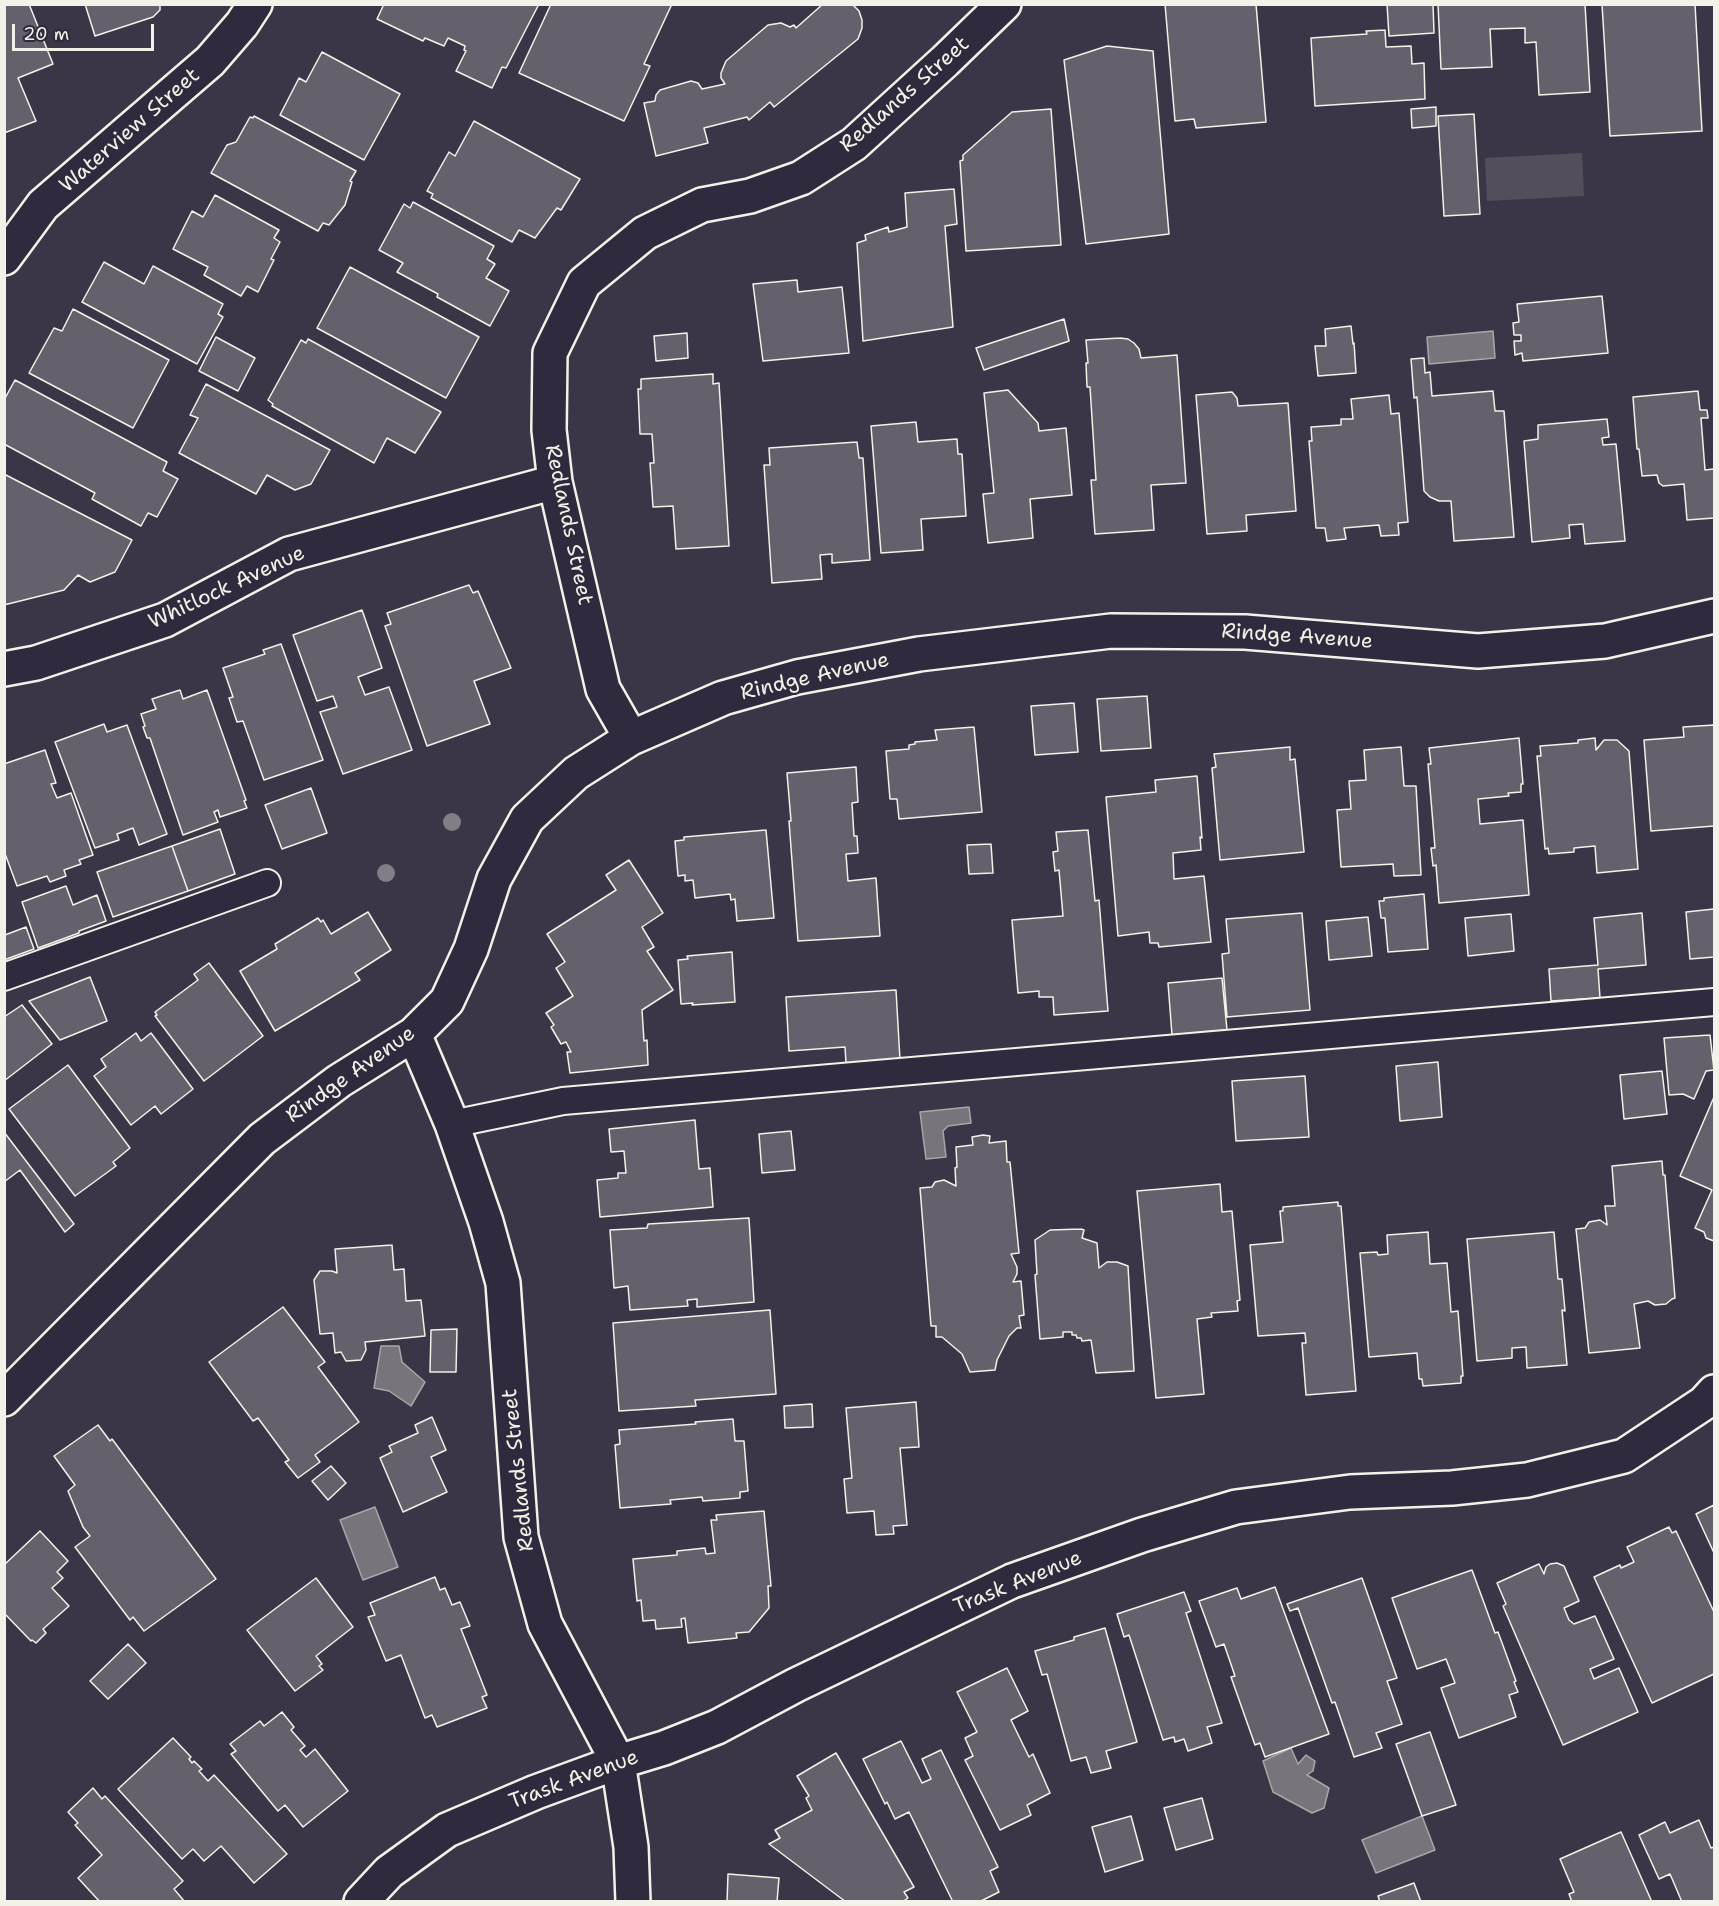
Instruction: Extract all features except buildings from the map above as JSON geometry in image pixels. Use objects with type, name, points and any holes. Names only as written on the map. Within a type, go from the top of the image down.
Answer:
[{"type":"street","name":"Waterview Street","points":[[4,258],[43,206],[210,61],[242,24],[255,4]]},
{"type":"street","name":"Redlands Street","points":[[631,738],[603,689],[555,482],[549,430],[550,353],[584,283],[645,233],[702,205],[750,196],[801,178],[854,144],[1004,4]]},
{"type":"street","name":"Whitlock Avenue","points":[[4,669],[36,663],[165,620],[289,554],[555,482]]},
{"type":"street","name":"Rindge Avenue","points":[[4,1399],[262,1139],[339,1081],[414,1034],[447,1001],[471,949],[494,879],[527,819],[576,773],[631,738],[723,698],[797,677],[920,654],[1111,631],[1245,632],[1478,651],[1605,641],[1714,616]]},
{"type":"street","name":"Redlands Street","points":[[414,1034],[452,1124],[486,1222],[503,1283],[521,1538],[545,1624],[618,1762],[631,1847],[633,1902]]},
{"type":"street","name":"Trask Avenue","points":[[361,1902],[389,1872],[447,1830],[536,1792],[664,1748],[717,1727],[806,1680],[1012,1581],[1142,1535],[1236,1507],[1350,1492],[1452,1488],[1527,1480],[1624,1456],[1704,1403],[1714,1392]]},
{"type":"lane","points":[[4,977],[267,883]]},
{"type":"lane","points":[[452,1124],[563,1101],[1714,1002]]},
{"type":"shaded area","points":[[1582,153],[1584,196],[1487,201],[1485,158]]},
{"type":"shaded area","points":[[1493,331],[1495,358],[1429,364],[1427,337]]},
{"type":"shaded area","points":[[969,1107],[971,1123],[948,1126],[943,1131],[946,1157],[926,1159],[920,1112]]},
{"type":"shaded area","points":[[381,1346],[399,1346],[402,1362],[425,1382],[411,1406],[389,1391],[374,1388]]},
{"type":"shaded area","points":[[375,1507],[398,1567],[363,1580],[340,1520]]},
{"type":"shaded area","points":[[1291,1748],[1298,1764],[1306,1755],[1315,1761],[1313,1771],[1307,1775],[1329,1788],[1324,1808],[1312,1813],[1273,1792],[1263,1761]]},
{"type":"shaded area","points":[[1422,1816],[1435,1850],[1376,1873],[1362,1840]]}]
